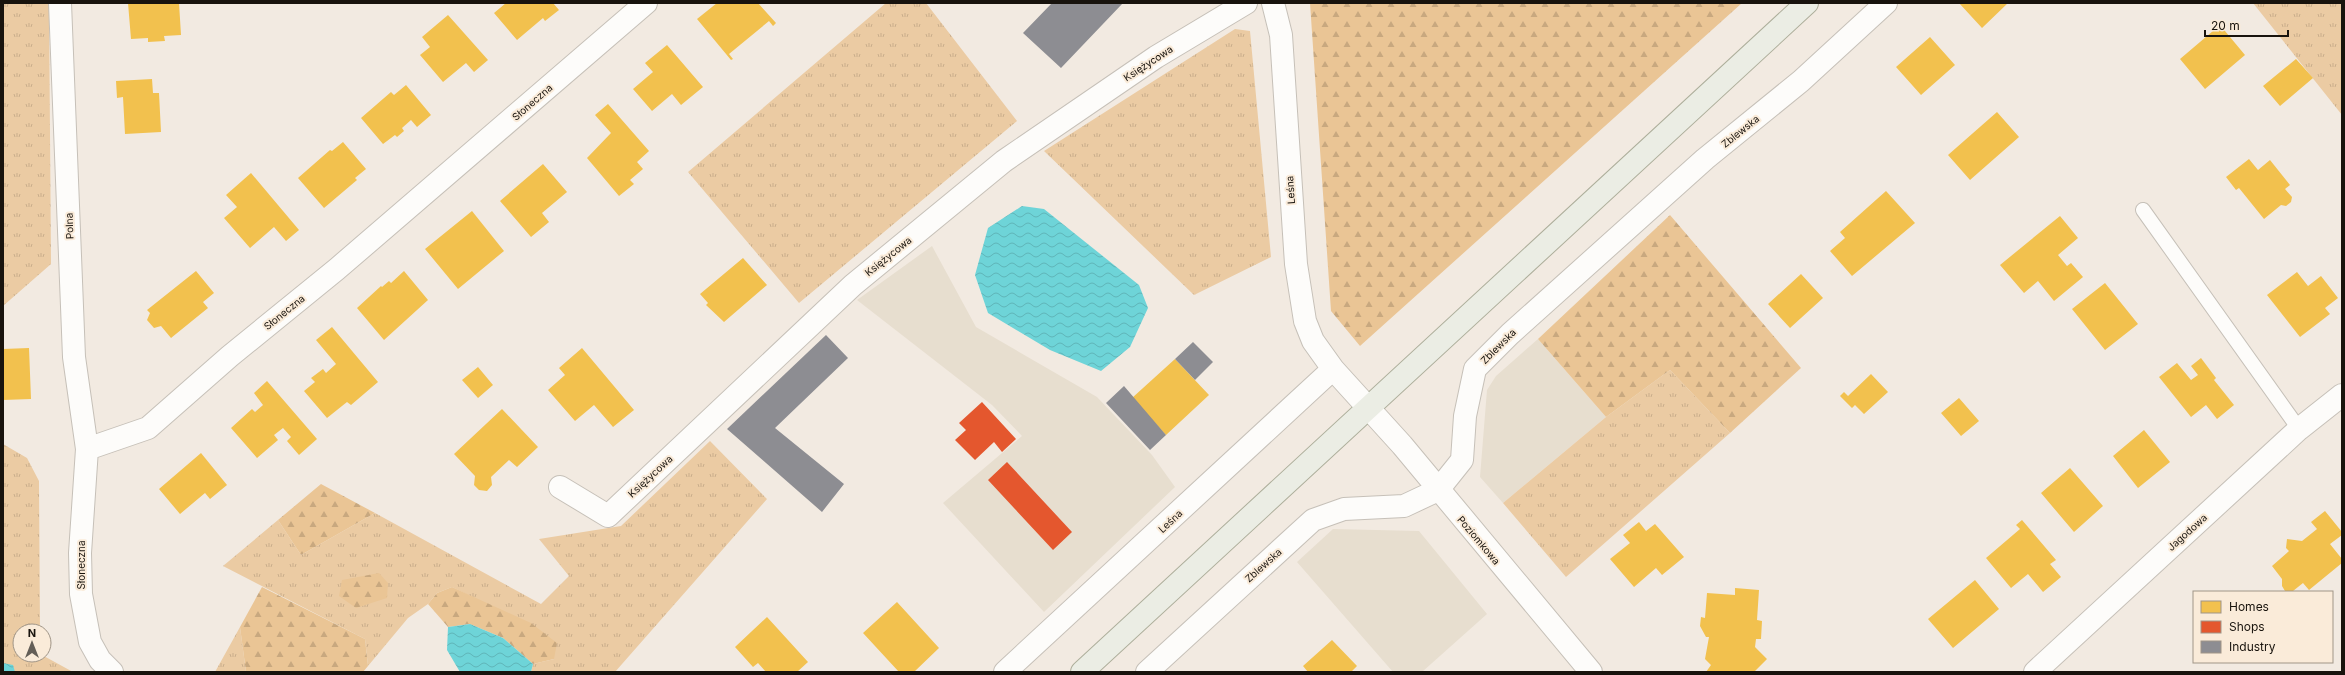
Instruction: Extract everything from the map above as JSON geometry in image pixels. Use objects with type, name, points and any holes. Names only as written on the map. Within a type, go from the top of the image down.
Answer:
[{"type":"main road","points":[[1082,672],[1807,3]]},
{"type":"street","name":"Polna","points":[[60,3],[74,357],[87,449]]},
{"type":"street","name":"Słoneczna","points":[[112,672],[100,660],[90,642],[81,594],[80,553],[87,449],[148,428],[230,356],[337,269],[646,3]]},
{"type":"street","name":"Księżycowa","points":[[560,487],[608,516],[853,285],[1004,161],[1156,57],[1246,3]]},
{"type":"street","name":"Leśna","points":[[1273,3],[1281,35],[1294,234],[1305,321],[1313,341],[1333,369],[1369,407]]},
{"type":"street","name":"Zblewska","points":[[1147,672],[1313,520],[1344,509],[1404,506],[1438,490],[1462,460],[1465,416],[1475,369],[1510,334],[1705,159],[1802,81],[1886,3]]},
{"type":"street","name":"Leśna","points":[[1005,672],[1333,369]]},
{"type":"street","name":"Jagodowa","points":[[2035,672],[2300,430],[2342,395]]},
{"type":"street","name":"Poziomkowa","points":[[1369,407],[1591,672]]},
{"type":"lane","points":[[2143,210],[2300,430]]},
{"type":"shaded area","points":[[932,246],[976,327],[1097,397],[1152,455],[1175,487],[1044,612],[943,503],[1022,436],[992,405],[857,300]]},
{"type":"shaded area","points":[[1538,339],[1606,417],[1503,503],[1480,477],[1487,390],[1496,376]]},
{"type":"shaded area","points":[[1333,529],[1419,531],[1487,614],[1422,672],[1393,672],[1297,562]]},
{"type":"green space","points":[[3,3],[49,3],[51,264],[3,306]]},
{"type":"green space","points":[[886,3],[926,3],[1017,121],[799,303],[688,172]]},
{"type":"green space","points":[[1310,3],[1742,3],[1360,346],[1331,311]]},
{"type":"green space","points":[[2253,3],[2342,3],[2342,115]]},
{"type":"green space","points":[[1235,29],[1250,31],[1271,257],[1194,295],[1044,151]]},
{"type":"green space","points":[[1670,215],[1801,368],[1730,433],[1670,370],[1606,417],[1538,339]]},
{"type":"green space","points":[[1670,370],[1730,433],[1566,577],[1503,503],[1606,417]]},
{"type":"green space","points":[[710,441],[767,499],[615,672],[531,672],[533,664],[554,659],[488,605],[452,587],[437,593],[428,604],[408,618],[368,666],[365,639],[223,566],[278,520],[301,555],[375,513],[541,604],[569,576],[539,539],[621,526]]},
{"type":"green space","points":[[3,444],[27,458],[39,481],[40,623],[12,623],[12,663],[52,663],[52,660],[73,672],[3,672]]},
{"type":"green space","points":[[321,484],[375,513],[301,555],[278,520]]},
{"type":"green space","points":[[379,573],[388,583],[387,598],[356,608],[339,596],[342,580]]},
{"type":"green space","points":[[262,587],[365,639],[368,666],[363,672],[246,672],[240,627]]},
{"type":"green space","points":[[452,587],[531,623],[557,643],[554,659],[533,664],[503,638],[470,624],[448,627],[428,604],[437,593]]},
{"type":"green space","points":[[240,627],[246,672],[215,672]]},
{"type":"water","points":[[1022,206],[1044,209],[1139,285],[1148,308],[1130,347],[1101,371],[1050,350],[988,313],[975,275],[988,228]]},
{"type":"water","points":[[470,624],[503,638],[533,664],[531,672],[460,672],[447,650],[448,627]]},
{"type":"water","points":[[3,663],[13,665],[15,672],[3,672]]},
{"type":"building: Homes","points":[[128,3],[179,3],[181,35],[164,36],[165,41],[148,42],[148,38],[131,39]]},
{"type":"building: Homes","points":[[506,3],[553,3],[559,10],[545,21],[543,18],[517,40],[494,13]]},
{"type":"building: Homes","points":[[717,3],[758,3],[776,23],[773,26],[769,21],[729,54],[733,59],[731,60],[697,19]]},
{"type":"building: Homes","points":[[1959,3],[2008,3],[1982,28]]},
{"type":"building: Homes","points":[[448,15],[488,60],[474,72],[466,63],[443,82],[420,55],[430,47],[422,37]]},
{"type":"building: Homes","points":[[2220,25],[2245,55],[2205,89],[2180,59]]},
{"type":"building: Homes","points":[[1930,37],[1955,65],[1921,95],[1896,67]]},
{"type":"building: Homes","points":[[667,45],[703,87],[681,105],[672,94],[652,111],[633,89],[653,72],[645,63]]},
{"type":"building: Homes","points":[[2296,59],[2313,78],[2280,106],[2263,86]]},
{"type":"building: Homes","points":[[152,79],[153,93],[159,93],[161,132],[125,134],[123,97],[117,98],[116,81]]},
{"type":"building: Homes","points":[[406,85],[431,115],[417,127],[411,120],[402,128],[404,131],[397,137],[395,135],[383,144],[361,118],[391,92],[394,95]]},
{"type":"building: Homes","points":[[608,104],[649,151],[637,162],[643,169],[630,180],[634,184],[619,196],[587,158],[611,133],[595,115]]},
{"type":"building: Homes","points":[[1997,112],[2019,137],[1970,180],[1948,155]]},
{"type":"building: Homes","points":[[343,142],[366,169],[355,178],[357,180],[324,208],[298,178],[330,150],[332,151]]},
{"type":"building: Homes","points":[[2249,159],[2258,170],[2270,160],[2290,185],[2285,189],[2292,197],[2291,202],[2286,206],[2281,205],[2264,219],[2239,188],[2236,190],[2226,177]]},
{"type":"building: Homes","points":[[543,164],[567,192],[542,213],[549,222],[531,237],[500,201]]},
{"type":"building: Homes","points":[[251,173],[299,230],[286,241],[274,227],[250,248],[224,218],[237,207],[226,195]]},
{"type":"building: Homes","points":[[1886,191],[1915,223],[1852,276],[1830,251],[1845,238],[1840,232]]},
{"type":"building: Homes","points":[[472,211],[504,251],[458,289],[425,249]]},
{"type":"building: Homes","points":[[2060,216],[2078,238],[2058,255],[2067,266],[2071,263],[2083,277],[2054,301],[2038,281],[2024,293],[2000,265]]},
{"type":"building: Homes","points":[[743,258],[767,285],[724,322],[706,305],[708,303],[700,294]]},
{"type":"building: Homes","points":[[196,271],[214,293],[203,302],[208,308],[171,338],[161,326],[154,328],[147,320],[150,313],[147,310]]},
{"type":"building: Homes","points":[[404,271],[428,300],[384,340],[357,308],[381,286],[382,287],[389,281],[391,283]]},
{"type":"building: Homes","points":[[2297,272],[2308,286],[2321,276],[2338,298],[2325,308],[2330,314],[2300,337],[2267,295]]},
{"type":"building: Homes","points":[[1801,274],[1823,298],[1790,328],[1768,304]]},
{"type":"building: Homes","points":[[2105,283],[2138,324],[2105,350],[2072,309]]},
{"type":"building: Homes","points":[[332,327],[378,382],[351,405],[347,402],[327,418],[304,391],[315,382],[311,378],[323,369],[326,373],[336,364],[316,340]]},
{"type":"building: Homes","points":[[29,348],[31,399],[3,400],[3,349]]},
{"type":"building: Homes","points":[[582,348],[634,410],[613,427],[594,405],[575,421],[548,390],[565,375],[559,368]]},
{"type":"building: Homes","points":[[2201,358],[2216,378],[2214,380],[2234,405],[2217,419],[2206,405],[2191,417],[2159,377],[2177,363],[2191,380],[2198,375],[2191,366]]},
{"type":"building: Homes","points":[[1175,359],[1209,395],[1166,435],[1132,398]]},
{"type":"building: Homes","points":[[478,367],[493,385],[478,398],[462,380]]},
{"type":"building: Homes","points":[[1871,374],[1888,392],[1864,414],[1855,405],[1852,408],[1840,396],[1844,392],[1848,396]]},
{"type":"building: Homes","points":[[267,381],[317,439],[299,455],[287,441],[291,437],[283,428],[274,435],[278,440],[257,458],[231,428],[252,409],[255,412],[263,405],[254,393]]},
{"type":"building: Homes","points":[[1959,398],[1979,421],[1961,436],[1941,413]]},
{"type":"building: Homes","points":[[502,409],[538,447],[517,467],[509,460],[491,477],[492,485],[487,491],[479,490],[474,485],[475,476],[454,454]]},
{"type":"building: Homes","points":[[2144,430],[2170,462],[2138,488],[2113,456]]},
{"type":"building: Homes","points":[[201,453],[227,485],[210,499],[205,493],[180,514],[159,489]]},
{"type":"building: Homes","points":[[2070,468],[2103,506],[2074,532],[2041,493]]},
{"type":"building: Homes","points":[[2325,511],[2342,532],[2342,535],[2330,544],[2342,559],[2342,563],[2309,590],[2303,583],[2293,591],[2285,591],[2282,586],[2282,579],[2272,566],[2289,551],[2286,548],[2287,539],[2302,541],[2317,529],[2311,522]]},
{"type":"building: Homes","points":[[2022,520],[2056,560],[2050,564],[2061,577],[2043,592],[2028,574],[2011,588],[1986,558],[2020,529],[2016,525]]},
{"type":"building: Homes","points":[[1639,522],[1646,531],[1655,524],[1684,557],[1662,575],[1656,568],[1634,587],[1610,559],[1630,543],[1623,535]]},
{"type":"building: Homes","points":[[1975,580],[1999,609],[1953,648],[1928,619]]},
{"type":"building: Homes","points":[[1735,588],[1759,590],[1757,620],[1762,621],[1761,639],[1756,639],[1755,647],[1767,659],[1754,672],[1706,672],[1711,665],[1705,659],[1709,637],[1706,637],[1700,626],[1701,617],[1705,618],[1707,593],[1735,595]]},
{"type":"building: Homes","points":[[897,602],[939,648],[914,672],[899,672],[863,633]]},
{"type":"building: Homes","points":[[767,617],[808,662],[797,672],[766,672],[758,663],[753,667],[735,647]]},
{"type":"building: Homes","points":[[1332,640],[1357,666],[1351,672],[1308,672],[1303,666]]},
{"type":"building: Shops","points":[[982,402],[1016,439],[1002,452],[994,442],[975,460],[955,440],[966,430],[959,423]]},
{"type":"building: Shops","points":[[1007,462],[1072,532],[1053,550],[988,480]]},
{"type":"building: Industry","points":[[1052,3],[1123,3],[1061,68],[1023,33]]},
{"type":"building: Industry","points":[[826,335],[848,358],[775,428],[844,484],[822,512],[727,429]]},
{"type":"building: Industry","points":[[1193,342],[1213,362],[1195,380],[1175,359]]},
{"type":"building: Industry","points":[[1124,386],[1166,435],[1150,450],[1106,403]]}]
